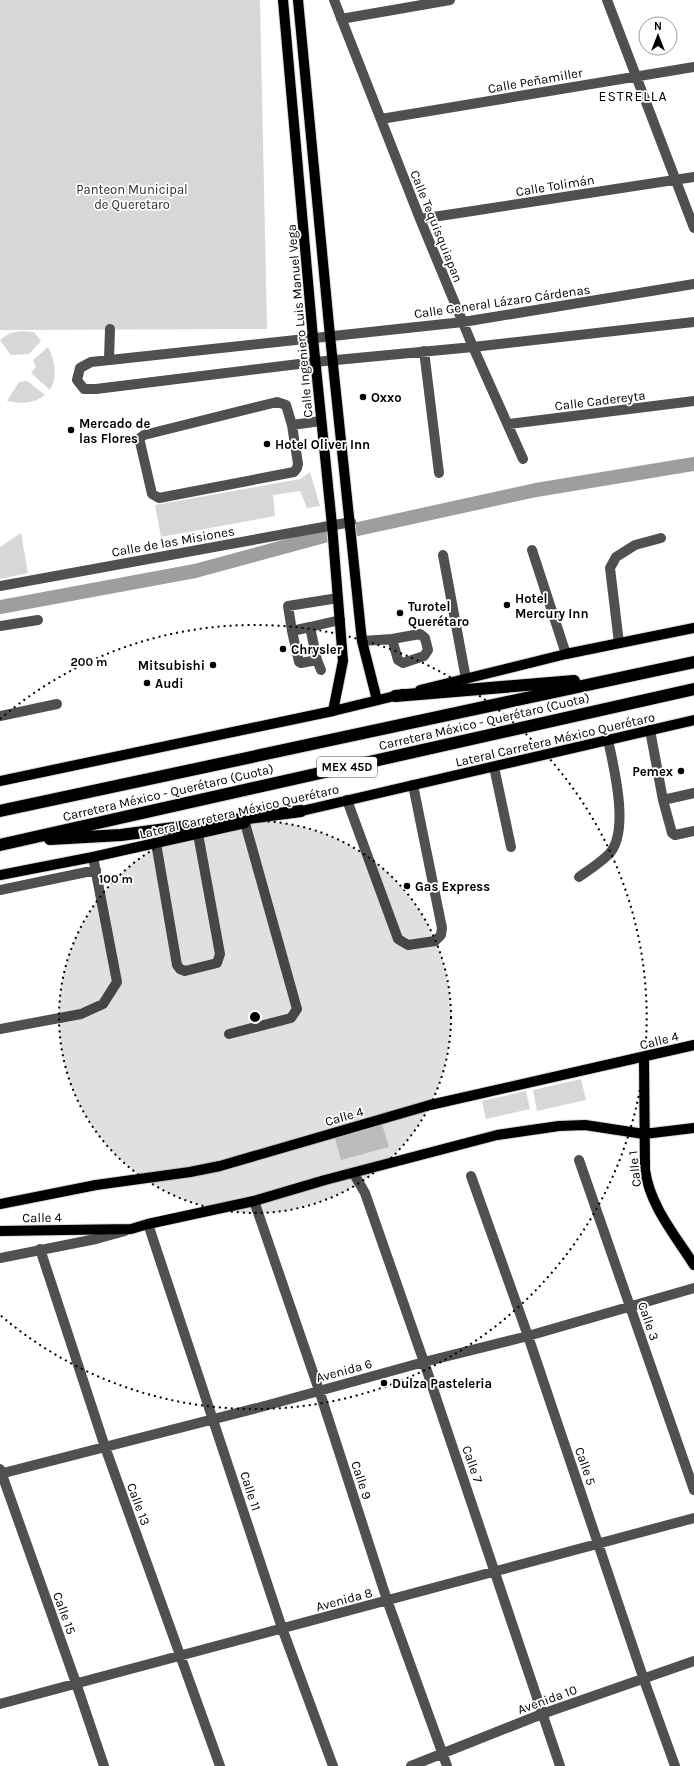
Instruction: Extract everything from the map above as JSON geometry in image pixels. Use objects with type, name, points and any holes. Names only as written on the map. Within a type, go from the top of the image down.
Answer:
[{"type":"highway","points":[[669,667],[694,658]]},
{"type":"highway","name":"Carretera México - Querétaro (Cuota)","points":[[0,811],[623,676],[694,662]]},
{"type":"highway","points":[[395,696],[623,676]]},
{"type":"highway","name":"Carretera México - Querétaro (Cuota)","points":[[0,844],[694,689]]},
{"type":"highway","points":[[13,842],[122,835],[301,811]]},
{"type":"main road","name":"Calle Ingeniero Luis Manuel Vega","points":[[282,0],[315,362],[332,525],[343,661],[333,711]]},
{"type":"main road","points":[[298,0],[330,336],[351,522],[362,641],[377,700]]},
{"type":"main road","points":[[0,781],[333,711],[566,654],[694,628]]},
{"type":"main road","name":"Lateral Carretera México Querétaro","points":[[0,875],[93,857],[301,811],[694,720]]},
{"type":"main road","name":"Calle 4","points":[[0,1204],[96,1185],[190,1172],[220,1166],[430,1105],[644,1058],[694,1045]]},
{"type":"main road","name":"Calle 1","points":[[644,1058],[644,1134],[647,1186],[655,1203],[694,1265]]},
{"type":"main road","name":"Calle 4","points":[[0,1231],[131,1229],[254,1201],[450,1146],[536,1128],[585,1125],[644,1134],[694,1128]]},
{"type":"street","name":"Calle Tequisquiapan","points":[[334,0],[472,347],[509,424],[523,459]]},
{"type":"street","points":[[341,19],[450,0]]},
{"type":"street","points":[[607,0],[694,228]]},
{"type":"street","name":"Calle Peñamiller","points":[[381,120],[694,67]]},
{"type":"street","name":"Calle Tolimán","points":[[420,219],[694,177]]},
{"type":"street","name":"Calle General Lázaro Cárdenas","points":[[315,362],[84,389],[77,380],[80,368],[92,362],[109,359],[462,322],[694,284]]},
{"type":"street","points":[[315,362],[472,347],[694,322]]},
{"type":"street","points":[[109,359],[110,329]]},
{"type":"street","points":[[424,351],[439,473]]},
{"type":"street","name":"Calle Cadereyta","points":[[509,424],[694,401]]},
{"type":"street","points":[[277,402],[286,405],[292,425],[298,464],[294,472],[159,498],[152,494],[140,442],[144,436],[277,402]]},
{"type":"street","points":[[292,425],[321,420]]},
{"type":"street","name":"Calle de las Misiones","points":[[0,586],[351,522]]},
{"type":"street","points":[[619,643],[610,568],[616,557],[635,545],[661,538]]},
{"type":"street","points":[[532,550],[566,654]]},
{"type":"street","points":[[443,555],[466,679]]},
{"type":"street","points":[[317,660],[301,663],[299,662],[287,608],[289,605],[338,598]]},
{"type":"street","points":[[0,626],[38,620]]},
{"type":"street","points":[[292,631],[340,620]]},
{"type":"street","points":[[310,627],[317,660],[321,670]]},
{"type":"street","points":[[362,641],[392,639]]},
{"type":"street","points":[[0,716],[57,704]]},
{"type":"street","points":[[650,730],[663,800],[672,833],[675,835],[694,831]]},
{"type":"street","points":[[580,877],[610,853],[619,834],[620,817],[615,772],[608,740]]},
{"type":"street","points":[[494,767],[511,847]]},
{"type":"street","points":[[347,800],[398,939],[408,945],[435,941],[441,935],[442,928],[413,785]]},
{"type":"street","points":[[663,800],[694,793]]},
{"type":"street","points":[[229,1034],[291,1018],[297,1009],[245,823]]},
{"type":"street","points":[[156,843],[177,965],[180,970],[185,971],[217,963],[220,954],[198,834]]},
{"type":"street","points":[[0,1029],[81,1014],[103,1004],[117,982],[93,857]]},
{"type":"street","points":[[42,867],[46,881]]},
{"type":"street","points":[[0,890],[96,870]]},
{"type":"street","name":"Calle 3","points":[[579,1160],[694,1490]]},
{"type":"street","name":"Calle 7","points":[[354,1174],[365,1193],[424,1362],[560,1766]]},
{"type":"street","name":"Calle 5","points":[[471,1176],[528,1336],[644,1680],[675,1766]]},
{"type":"street","name":"Calle 9","points":[[254,1201],[319,1390],[387,1600],[447,1766]]},
{"type":"street","name":"Calle 11","points":[[148,1224],[282,1628],[333,1766]]},
{"type":"street","points":[[0,1258],[96,1239],[131,1229]]},
{"type":"street","name":"Calle 13","points":[[40,1249],[105,1447],[179,1656],[220,1766]]},
{"type":"street","name":"Avenida 6","points":[[1,1472],[105,1447],[424,1362],[528,1336],[631,1308],[694,1288]]},
{"type":"street","name":"Calle 15","points":[[1,1472],[104,1766]]},
{"type":"street","name":"Avenida 8","points":[[0,1704],[694,1518]]},
{"type":"street","name":"Avenida 10","points":[[411,1766],[542,1714],[644,1680],[694,1661]]},
{"type":"green space","name":"Panteon Municipal de Queretaro","points":[[0,0],[260,0],[267,329],[0,330]]},
{"type":"green space","points":[[22,331],[34,332],[41,341],[29,354],[11,355],[0,340],[10,333]]},
{"type":"green space","points":[[48,347],[55,368],[54,379],[50,390],[31,373],[36,367],[33,360]]},
{"type":"green space","points":[[27,381],[45,395],[32,402],[17,403],[7,401],[19,382]]},
{"type":"green space","points":[[310,472],[320,506],[307,508],[300,491],[273,495],[275,516],[161,537],[155,505],[300,479]]},
{"type":"green space","points":[[21,533],[28,573],[0,579],[0,547]]},
{"type":"green space","points":[[581,1079],[586,1100],[537,1111],[533,1090]]},
{"type":"green space","points":[[526,1091],[530,1109],[486,1119],[482,1101]]},
{"type":"green space","points":[[381,1121],[389,1147],[341,1160],[334,1135]]},
{"type":"waterway","points":[[358,529],[536,490],[694,464]]},
{"type":"waterway","points":[[0,607],[195,571],[324,536]]},
{"type":"place","name":"Oxxo","points":[[363,397]]},
{"type":"place","name":"Mercado de las Flores","points":[[71,430]]},
{"type":"place","name":"Hotel Oliver Inn","points":[[267,444]]},
{"type":"place","name":"Hotel Mercury Inn","points":[[507,605]]},
{"type":"place","name":"Turotel Querétaro","points":[[400,613]]},
{"type":"place","name":"Chrysler","points":[[283,649]]},
{"type":"place","name":"Mitsubishi","points":[[213,665]]},
{"type":"place","name":"Audi","points":[[147,683]]},
{"type":"place","name":"Pemex","points":[[681,771]]},
{"type":"place","name":"Gas Express","points":[[407,886]]},
{"type":"place","name":"Dulza Pasteleria","points":[[384,1383]]},
{"type":"district","name":"ESTRELLA","points":[[633,96]]}]
